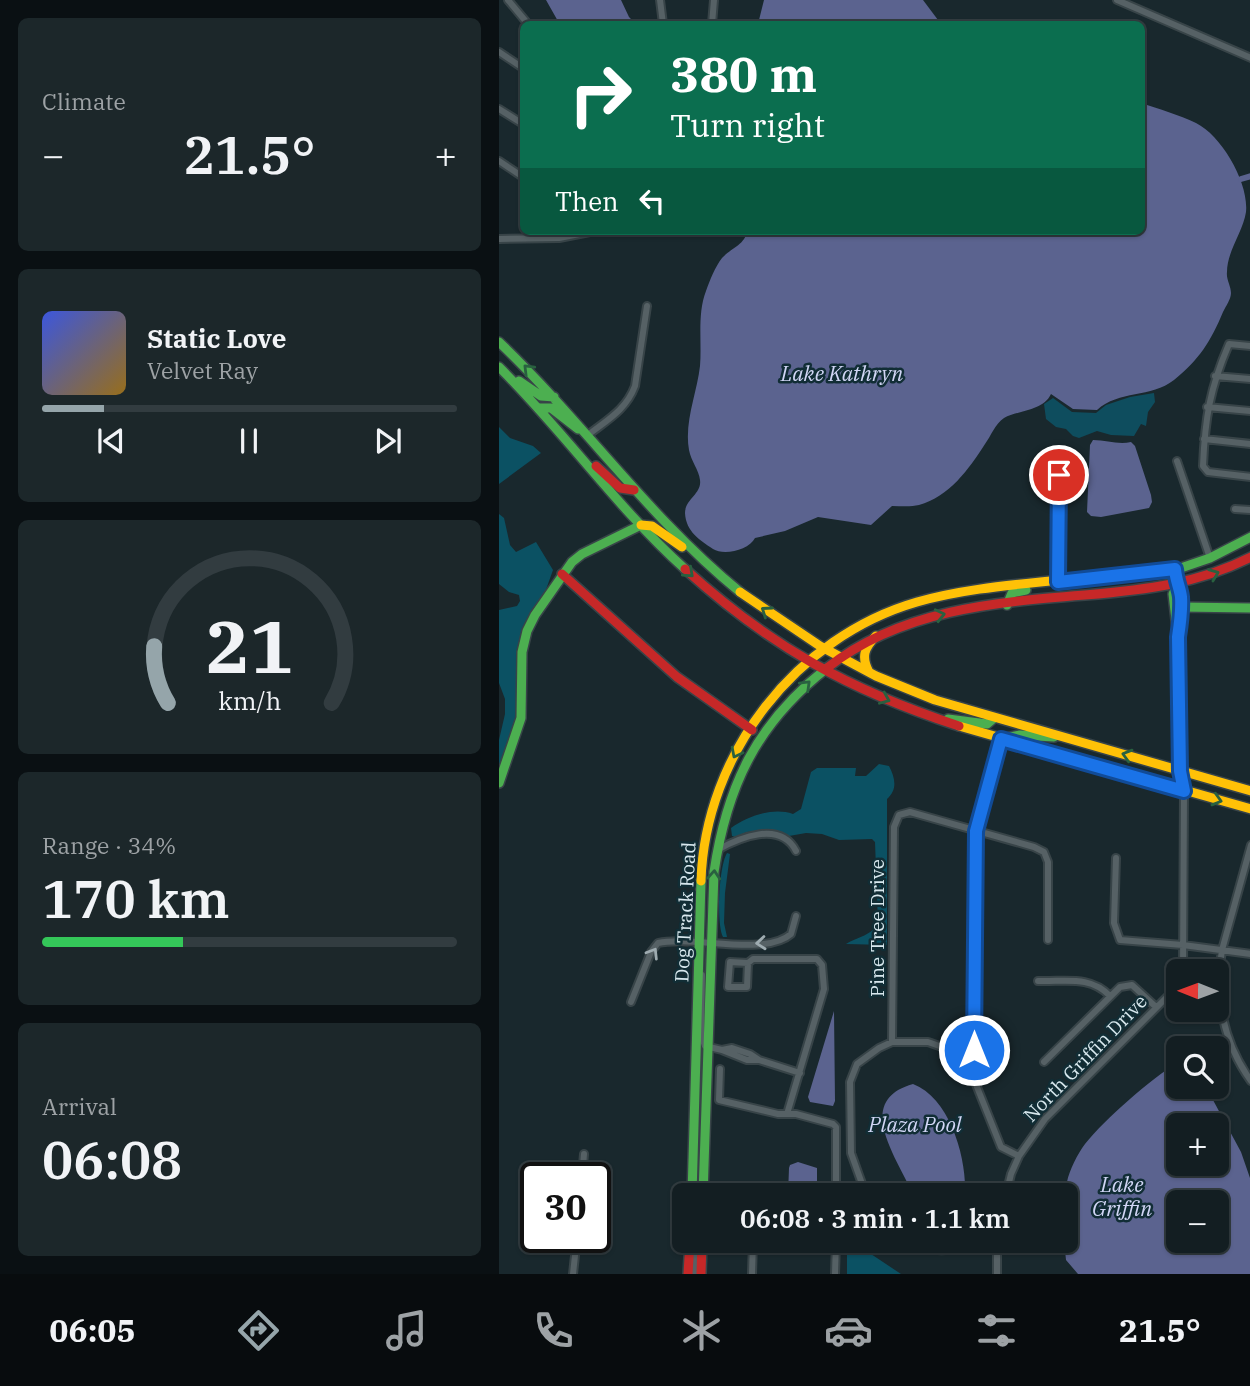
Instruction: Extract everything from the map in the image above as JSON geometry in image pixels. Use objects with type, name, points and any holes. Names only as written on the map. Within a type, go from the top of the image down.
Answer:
[{"type":"main road","points":[[499,342],[554,397],[634,490],[700,558],[755,604],[823,648],[869,672],[937,700],[1250,790]]},
{"type":"main road","points":[[503,370],[541,396],[554,397]]},
{"type":"main road","points":[[503,370],[680,565],[726,604],[823,670],[930,717],[1250,809]]},
{"type":"main road","points":[[540,408],[551,408],[588,435]]},
{"type":"main road","points":[[582,455],[620,488],[634,490]]},
{"type":"main road","points":[[499,783],[521,718],[522,652],[527,631],[562,574],[582,554],[648,524],[700,558]]},
{"type":"main road","points":[[1250,537],[1210,558],[1175,569],[1058,582],[1049,587],[1015,592],[1008,598],[1007,604],[1177,586],[1209,576],[1250,557]]},
{"type":"main road","points":[[1175,569],[1177,586],[1181,593],[1178,637]]},
{"type":"main road","points":[[562,574],[667,670],[761,735]]},
{"type":"main road","name":"Dog Track Road","points":[[693,1183],[702,853],[718,791],[749,728],[807,660],[864,623],[917,602],[996,586],[1058,582]]},
{"type":"main road","points":[[1177,586],[1173,594],[1178,637],[1180,771],[1184,791]]},
{"type":"main road","name":"Dog Track Road","points":[[704,1183],[711,943],[717,850],[738,780],[761,735],[805,684],[876,636],[927,618],[1007,604]]},
{"type":"main road","points":[[1181,607],[1250,608]]},
{"type":"main road","points":[[869,672],[862,655],[864,648],[876,636]]},
{"type":"main road","points":[[930,717],[984,724],[991,723],[994,718]]},
{"type":"main road","points":[[1001,739],[1014,734],[1039,738],[1061,737]]},
{"type":"main road","points":[[691,1274],[692,1253]]},
{"type":"main road","points":[[701,1274],[702,1253]]},
{"type":"street","points":[[508,0],[526,21]]},
{"type":"street","points":[[660,0],[663,21]]},
{"type":"street","points":[[712,21],[714,0]]},
{"type":"street","points":[[1117,0],[1250,58]]},
{"type":"street","points":[[499,52],[520,66]]},
{"type":"street","points":[[499,108],[520,122]]},
{"type":"street","points":[[499,161],[520,175]]},
{"type":"street","points":[[499,240],[574,235]]},
{"type":"street","points":[[588,435],[620,411],[631,397],[647,306]]},
{"type":"street","points":[[1250,346],[1229,344],[1215,376],[1207,407],[1203,466],[1208,472],[1250,477]]},
{"type":"street","points":[[1215,376],[1250,379]]},
{"type":"street","points":[[1207,407],[1250,411]]},
{"type":"street","points":[[1204,439],[1250,444]]},
{"type":"street","points":[[1177,461],[1210,558]]},
{"type":"street","points":[[1058,582],[1059,475]]},
{"type":"street","points":[[1235,509],[1250,510]]},
{"type":"street","points":[[973,1077],[976,831],[1001,739]]},
{"type":"street","points":[[1183,959],[1184,791]]},
{"type":"street","name":"Pine Tree Drive","points":[[892,1042],[894,827],[899,815],[910,812],[976,831]]},
{"type":"street","points":[[976,831],[1034,846],[1044,852],[1049,862],[1048,940]]},
{"type":"street","points":[[717,850],[744,836],[760,834],[785,839],[793,844],[796,850]]},
{"type":"street","points":[[1250,845],[1219,967],[1219,993],[1225,1030],[1239,1064],[1250,1081]]},
{"type":"street","points":[[1116,858],[1114,923],[1117,937],[1125,942],[1183,945],[1250,954]]},
{"type":"street","points":[[631,1002],[656,945],[662,942],[747,944],[783,940],[791,934],[797,916]]},
{"type":"street","points":[[748,963],[747,988],[728,987],[730,962],[748,963],[753,959],[816,959],[822,965],[824,989],[787,1114]]},
{"type":"street","points":[[699,964],[703,981],[701,1039],[708,1048],[732,1048],[742,1055],[799,1073]]},
{"type":"street","points":[[1038,982],[1088,982],[1101,986],[1110,996]]},
{"type":"street","points":[[1044,1062],[1120,987],[1132,985],[1156,1007]]},
{"type":"street","name":"North Griffin Drive","points":[[1009,1183],[1028,1139],[1166,997]]},
{"type":"street","points":[[862,1183],[851,1153],[850,1082],[857,1064],[892,1042],[918,1041],[937,1045],[958,1057],[973,1077],[1001,1147],[1019,1156]]},
{"type":"street","points":[[697,1048],[703,1063],[700,1162],[704,1177]]},
{"type":"street","points":[[720,1069],[719,1100],[778,1114],[821,1120],[836,1127],[836,1183]]},
{"type":"street","points":[[583,1162],[584,1154]]},
{"type":"street","points":[[573,1274],[575,1253]]},
{"type":"street","points":[[752,1274],[753,1253]]},
{"type":"street","points":[[835,1274],[836,1253]]},
{"type":"street","points":[[997,1253],[997,1274]]},
{"type":"shaded area","points":[[1154,393],[1155,402],[1148,412],[1146,426],[1141,424],[1134,436],[1097,431],[1079,438],[1046,419],[1044,404],[1053,398],[1072,412],[1096,413],[1106,405]]},
{"type":"shaded area","points":[[499,427],[510,438],[533,446],[541,453],[499,484]]},
{"type":"shaded area","points":[[499,514],[504,518],[510,545],[516,552],[536,542],[553,570],[543,598],[519,641],[519,701],[511,737],[499,765],[499,740],[505,714],[505,699],[499,683],[499,610],[517,606],[520,601],[519,595],[509,592],[499,584]]},
{"type":"shaded area","points":[[879,764],[889,766],[894,783],[893,791],[887,799],[887,945],[846,944],[869,933],[878,923],[875,842],[872,839],[839,840],[822,834],[789,836],[757,831],[735,837],[732,836],[731,828],[761,814],[793,814],[801,809],[811,772],[817,768],[856,768],[855,776],[866,776]]},
{"type":"shaded area","points":[[727,853],[730,854],[724,923],[727,937],[723,937],[719,895]]},
{"type":"shaded area","points":[[847,1253],[870,1253],[901,1274],[847,1274]]},
{"type":"water","points":[[546,0],[621,0],[633,21],[558,21]]},
{"type":"water","points":[[764,0],[923,0],[939,21],[759,21]]},
{"type":"water","name":"Lake Kathryn","points":[[1145,104],[1183,117],[1206,129],[1232,162],[1246,200],[1246,212],[1228,264],[1230,298],[1209,341],[1174,380],[1165,386],[1115,399],[1097,410],[1073,409],[1051,394],[1037,407],[1004,418],[965,472],[949,489],[930,501],[919,505],[892,506],[871,525],[818,517],[785,531],[755,538],[742,549],[723,552],[703,542],[686,520],[686,508],[700,485],[690,454],[689,418],[700,366],[703,300],[717,265],[746,236],[1145,235]]},
{"type":"water","points":[[1093,440],[1131,442],[1135,446],[1151,495],[1149,508],[1101,517],[1091,516],[1087,512],[1090,445]]},
{"type":"water","points":[[834,1011],[833,1106],[810,1102],[808,1097]]},
{"type":"water","name":"Lake Griffin","points":[[1166,1070],[1166,1099],[1212,1099],[1220,1113],[1166,1113],[1166,1176],[1229,1176],[1229,1130],[1241,1152],[1250,1178],[1250,1274],[1078,1274],[1066,1260],[1065,1253],[1078,1253],[1078,1183],[1067,1183],[1072,1168],[1085,1144],[1104,1123]]},
{"type":"water","name":"Plaza Pool","points":[[913,1084],[926,1091],[937,1102],[954,1131],[965,1183],[907,1183],[885,1133],[885,1104],[895,1092]]},
{"type":"water","points":[[798,1162],[817,1168],[817,1183],[788,1183],[790,1165]]},
{"type":"waterway","points":[[1241,179],[1251,176]]},
{"type":"traffic: fast","points":[[499,342],[646,502],[707,564],[740,592]]},
{"type":"traffic: fast","points":[[499,367],[636,521],[685,569]]},
{"type":"traffic: fast","points":[[519,381],[541,396],[554,397]]},
{"type":"traffic: fast","points":[[540,408],[551,408],[578,429]]},
{"type":"traffic: fast","points":[[499,783],[521,718],[522,652],[527,631],[535,615],[572,562],[582,554],[641,525]]},
{"type":"traffic: fast","points":[[1059,580],[1175,570],[1210,558],[1251,537]]},
{"type":"traffic: fast","points":[[1177,586],[1173,594],[1178,637],[1180,771],[1184,791]]},
{"type":"traffic: fast","points":[[1007,605],[1012,593],[1026,590]]},
{"type":"traffic: fast","points":[[1181,607],[1251,608]]},
{"type":"traffic: fast","points":[[703,1183],[714,872],[727,811],[749,758],[764,734],[782,711],[827,668]]},
{"type":"traffic: fast","points":[[948,719],[987,724],[994,718]]},
{"type":"traffic: fast","points":[[1001,739],[1020,735],[1054,737]]},
{"type":"traffic: fast","points":[[692,1183],[701,881]]},
{"type":"traffic: slow","points":[[641,525],[652,526],[682,547]]},
{"type":"traffic: slow","points":[[1175,570],[1177,586],[1181,593],[1180,625]]},
{"type":"traffic: slow","points":[[701,881],[706,834],[719,789],[739,746],[765,707],[797,672],[833,642],[873,619],[917,602],[970,591],[1059,580]]},
{"type":"traffic: slow","points":[[740,592],[820,646],[876,676],[935,700],[1251,791]]},
{"type":"traffic: slow","points":[[869,672],[865,653],[876,636]]},
{"type":"traffic: slow","points":[[959,726],[1251,809]]},
{"type":"traffic: jam","points":[[596,466],[620,488],[634,490]]},
{"type":"traffic: jam","points":[[827,668],[855,648],[885,633],[950,612],[1017,601],[1128,591],[1170,584],[1211,574],[1251,557]]},
{"type":"traffic: jam","points":[[685,569],[749,621],[813,663],[882,697],[959,726]]},
{"type":"traffic: jam","points":[[562,574],[677,677],[752,730]]},
{"type":"traffic: jam","points":[[688,1274],[689,1253]]},
{"type":"traffic: jam","points":[[701,1274],[702,1253]]},
{"type":"route","points":[[974,1050],[976,831],[1001,739],[1184,791],[1180,771],[1178,637],[1181,593],[1177,586],[1175,569],[1058,582],[1059,475]]}]
